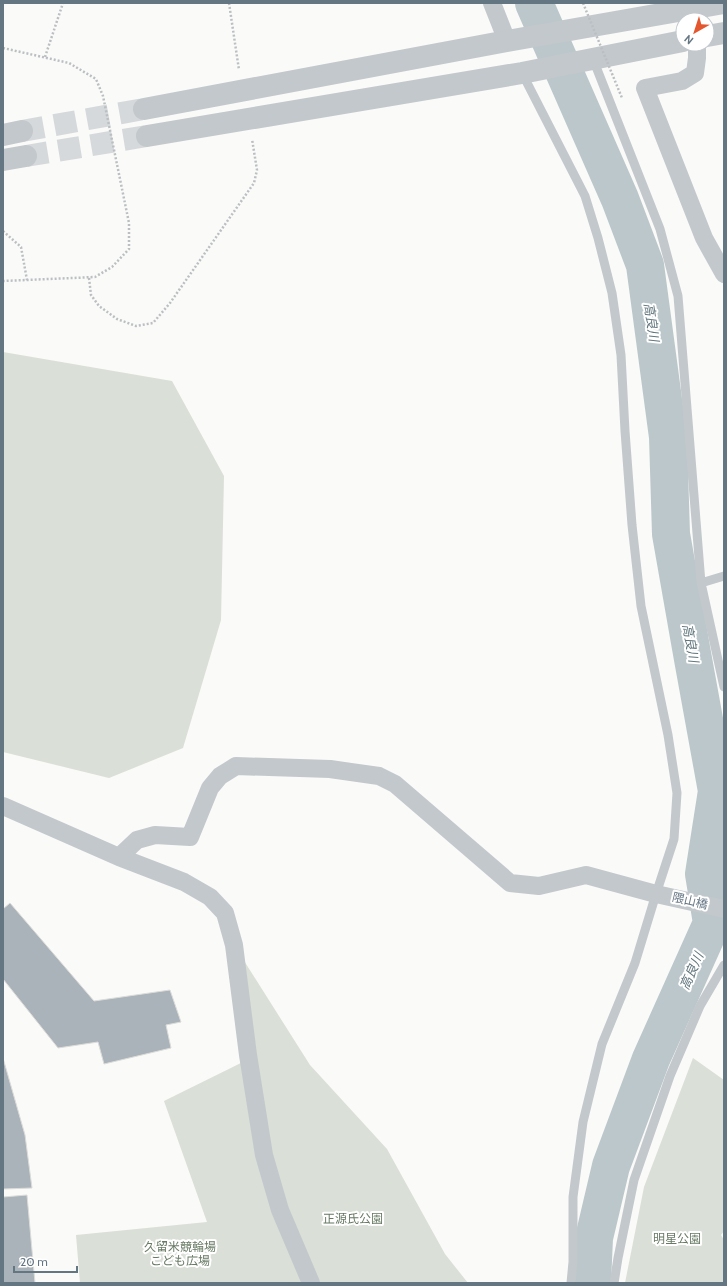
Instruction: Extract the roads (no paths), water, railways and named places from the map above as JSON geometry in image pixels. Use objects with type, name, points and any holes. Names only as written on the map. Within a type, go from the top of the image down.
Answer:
[{"type":"street","points":[[492,3],[507,40]]},
{"type":"street","points":[[144,109],[690,6],[724,3]]},
{"type":"street","points":[[147,136],[522,73],[675,43]]},
{"type":"street","points":[[697,52],[695,73],[682,81],[645,88],[704,238],[724,274]]},
{"type":"street","points":[[3,160],[26,156]]},
{"type":"street","name":"隈山橋","points":[[119,857],[137,840],[155,835],[190,837],[210,788],[220,776],[236,766],[330,769],[379,776],[396,784],[510,883],[539,886],[586,875],[656,894],[724,909]]},
{"type":"street","points":[[3,806],[119,857],[184,882],[210,897],[225,913],[234,945],[248,1055],[264,1155],[280,1210],[311,1283]]},
{"type":"lane","points":[[593,59],[660,229],[678,296],[701,584],[724,687]]},
{"type":"lane","points":[[522,73],[585,196],[598,238],[612,293],[621,355],[632,525],[641,606],[668,735],[677,793],[674,839],[635,963],[602,1044],[583,1122],[573,1197],[572,1283]]},
{"type":"lane","points":[[701,584],[724,576]]},
{"type":"lane","points":[[614,1283],[634,1180],[670,1076],[700,1006],[724,965]]},
{"type":"waterway","name":"高良川","points":[[534,3],[620,199],[645,265],[668,437],[671,534],[717,791],[704,874],[712,923],[651,1059],[611,1166],[594,1238],[592,1283]]},
{"type":"tunnel","points":[[22,131],[144,109]]},
{"type":"tunnel","points":[[26,156],[147,136]]},
{"type":"park label","name":"正源氏公園","points":[[353,1219]]},
{"type":"park label","name":"明星公園","points":[[677,1239]]},
{"type":"park label","name":"久留米競輪場 こども広場","points":[[180,1254]]}]
